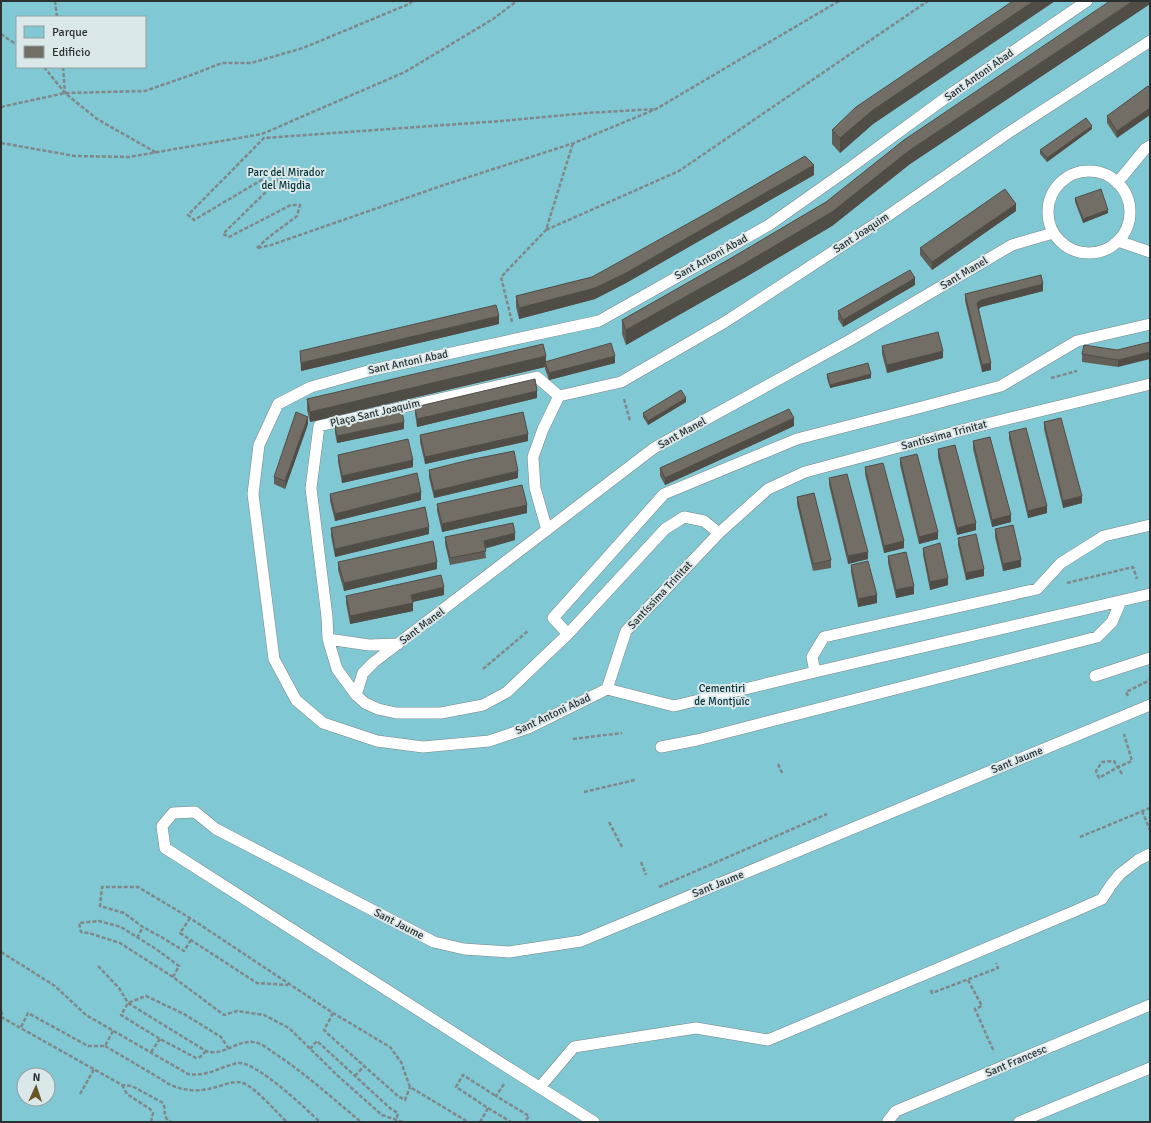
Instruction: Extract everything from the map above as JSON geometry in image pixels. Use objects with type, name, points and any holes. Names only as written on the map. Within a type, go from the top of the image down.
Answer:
[{"type":"lane","name":"Sant Antoni Abad","points":[[607,689],[528,728],[489,741],[423,747],[377,741],[323,723],[296,700],[274,659],[253,494],[259,445],[278,404],[310,387],[368,371],[600,321],[770,225],[955,91],[1087,1]]},
{"type":"lane","name":"Sant Joaquim","points":[[559,396],[621,382],[725,322],[886,217],[1008,133],[1150,41]]},
{"type":"lane","points":[[1117,183],[1144,149],[1150,146]]},
{"type":"lane","points":[[1088,171],[1099,172],[1109,176],[1117,183],[1124,191],[1130,211],[1125,232],[1118,241],[1100,252],[1089,253],[1078,252],[1068,248],[1060,242],[1053,233],[1047,212],[1048,202],[1059,183],[1077,172],[1088,171]]},
{"type":"lane","name":"Sant Manel","points":[[356,695],[363,673],[374,662],[654,448],[850,340],[1012,244],[1053,233]]},
{"type":"lane","points":[[1118,241],[1150,252]]},
{"type":"lane","points":[[568,634],[553,618],[664,494],[797,439],[1001,386],[1077,340],[1150,324]]},
{"type":"lane","name":"Plaça Sant Joaquim","points":[[559,396],[537,377],[319,426],[311,488],[328,617],[328,639],[337,669],[356,695],[365,703],[378,709],[396,713],[442,713],[483,705],[507,692],[568,634],[665,529],[684,517],[704,521],[719,533]]},
{"type":"lane","name":"Santíssima Trinitat","points":[[607,689],[626,631],[719,533],[768,489],[805,472],[966,429],[1150,384]]},
{"type":"lane","points":[[547,530],[535,488],[533,457],[543,429],[559,396]]},
{"type":"lane","points":[[815,672],[812,657],[824,637],[1037,589],[1061,563],[1104,536],[1150,525]]},
{"type":"lane","points":[[607,689],[674,706],[1150,594]]},
{"type":"lane","points":[[661,747],[697,740],[1097,637],[1112,622],[1120,601]]},
{"type":"lane","points":[[328,639],[368,644],[398,644]]},
{"type":"lane","points":[[1095,676],[1150,658]]},
{"type":"lane","name":"Sant Jaume","points":[[594,1122],[165,848],[162,826],[173,813],[195,812],[216,829],[434,942],[464,949],[509,952],[581,941],[1150,704]]},
{"type":"lane","points":[[540,1087],[574,1047],[696,1028],[768,1040],[1102,899],[1111,884],[1120,874],[1138,860],[1150,854]]},
{"type":"lane","name":"Sant Francesc","points":[[888,1121],[896,1110],[1150,1005]]},
{"type":"lane","points":[[1019,1122],[1150,1068]]},
{"type":"path","points":[[55,1],[57,16]]},
{"type":"path","points":[[1,107],[65,93],[145,90],[222,63],[251,64],[303,48],[410,4],[413,1]]},
{"type":"path","points":[[1,144],[75,156],[129,157],[262,134],[405,72],[493,19],[517,1]]},
{"type":"path","points":[[656,109],[264,138],[188,215],[194,220],[275,172],[281,177],[223,234],[229,237],[291,205],[300,205],[297,216],[257,248],[271,245],[441,186],[574,143],[656,109],[839,1]]},
{"type":"path","points":[[516,339],[501,277],[546,230],[679,171],[928,1]]},
{"type":"path","points":[[1,34],[16,44]]},
{"type":"path","points":[[45,68],[65,93],[97,119],[157,153]]},
{"type":"path","points":[[63,68],[65,93]]},
{"type":"path","points":[[262,134],[264,138]]},
{"type":"path","points":[[546,230],[574,143]]},
{"type":"path","points":[[623,394],[630,421]]},
{"type":"path","points":[[1063,584],[1133,567]]},
{"type":"path","points":[[483,669],[528,631]]},
{"type":"path","points":[[1134,687],[1150,680]]},
{"type":"path","points":[[573,739],[622,733]]},
{"type":"path","points":[[1118,767],[1099,778],[1096,771],[1102,762],[1114,761],[1118,767],[1122,774]]},
{"type":"path","points":[[778,764],[783,775]]},
{"type":"path","points":[[584,792],[636,780]]},
{"type":"path","points":[[1080,837],[1150,808]]},
{"type":"path","points":[[1142,812],[1150,830]]},
{"type":"path","points":[[659,887],[827,814]]},
{"type":"path","points":[[609,822],[622,847]]},
{"type":"path","points":[[640,862],[646,875]]},
{"type":"path","points":[[191,940],[184,951],[143,927],[124,913],[100,906],[102,886],[138,887],[190,918],[333,1013],[390,1047],[401,1062],[410,1087],[468,1122]]},
{"type":"path","points":[[190,918],[180,933],[257,983],[290,985]]},
{"type":"path","points":[[173,977],[179,966],[156,949],[121,927],[99,921],[79,923],[81,932],[89,933],[120,943],[173,977],[224,1015],[237,1011],[264,1015],[289,1028],[382,1116],[403,1122]]},
{"type":"path","points":[[137,938],[143,927]]},
{"type":"path","points":[[1,952],[56,986],[86,1015],[188,1074],[196,1075],[210,1072],[239,1063],[250,1065],[272,1080],[320,1122]]},
{"type":"path","points":[[98,966],[119,988],[128,1003],[206,1051],[211,1053],[218,1052],[229,1049],[245,1041],[254,1042],[290,1063],[361,1122]]},
{"type":"path","points":[[942,990],[991,970]]},
{"type":"path","points":[[968,980],[982,1006],[975,1009],[1001,1067]]},
{"type":"path","points":[[206,1051],[200,1057],[196,1058],[160,1039],[121,1015],[128,1003],[146,996],[184,1014],[221,1037],[229,1049]]},
{"type":"path","points":[[1,1011],[2,1017],[122,1085],[132,1086],[163,1103],[165,1107],[165,1117],[171,1122]]},
{"type":"path","points":[[20,1027],[28,1013],[88,1046],[105,1046],[169,1085],[178,1088],[193,1091],[204,1091],[233,1082],[243,1083],[254,1090],[287,1122]]},
{"type":"path","points":[[333,1013],[324,1030],[398,1096],[405,1100],[410,1087]]},
{"type":"path","points":[[105,1046],[113,1031]]},
{"type":"path","points":[[151,1052],[160,1039]]},
{"type":"path","points":[[310,1049],[317,1041],[390,1109],[398,1113],[396,1121]]},
{"type":"path","points":[[355,1076],[364,1066]]},
{"type":"path","points":[[80,1094],[94,1069]]},
{"type":"path","points":[[511,1122],[456,1088],[463,1075],[529,1116],[525,1122]]},
{"type":"path","points":[[496,1096],[504,1084]]},
{"type":"path","points":[[122,1085],[127,1094],[150,1109],[153,1113],[151,1122]]},
{"type":"path","points":[[480,1122],[488,1108]]},
{"type":"green space","name":"Cementiri de Montjuïc","points":[[1,1],[1150,1],[1150,1122],[1,1122]]},
{"type":"building","points":[[1013,1],[1034,1],[873,110],[840,138],[832,130],[856,107]]},
{"type":"building","points":[[1110,1],[1133,1],[910,150],[832,212],[744,264],[626,330],[622,320],[826,202],[904,140]]},
{"type":"building","points":[[1148,86],[1150,89],[1150,108],[1117,131],[1107,116]]},
{"type":"building","points":[[1086,118],[1092,126],[1047,158],[1040,150]]},
{"type":"building","points":[[805,156],[814,165],[626,273],[595,288],[519,308],[516,296],[592,277]]},
{"type":"building","points":[[1005,189],[1016,204],[932,262],[920,248]]},
{"type":"building","points":[[1101,189],[1108,210],[1083,219],[1075,198]]},
{"type":"building","points":[[910,270],[915,278],[843,320],[838,311]]},
{"type":"building","points":[[1041,275],[1043,284],[981,300],[977,303],[991,363],[982,365],[965,294]]},
{"type":"building","points":[[496,305],[499,316],[301,363],[300,351]]},
{"type":"building","points":[[938,332],[943,351],[887,365],[882,346]]},
{"type":"building","points":[[1150,342],[1150,352],[1118,360],[1082,354],[1084,345],[1117,350]]},
{"type":"building","points":[[611,343],[615,356],[549,373],[545,362]]},
{"type":"building","points":[[543,344],[546,356],[310,412],[307,399]]},
{"type":"building","points":[[868,363],[871,374],[830,385],[827,374]]},
{"type":"building","points":[[535,379],[537,391],[417,419],[415,407]]},
{"type":"building","points":[[681,390],[686,398],[648,421],[643,413]]},
{"type":"building","points":[[789,409],[794,418],[665,478],[660,468]]},
{"type":"building","points":[[402,411],[404,422],[337,436],[335,426]]},
{"type":"building","points":[[296,412],[308,417],[285,481],[274,477]]},
{"type":"building","points":[[523,412],[528,434],[425,457],[420,435]]},
{"type":"building","points":[[1061,418],[1082,496],[1063,501],[1044,422]]},
{"type":"building","points":[[1026,428],[1047,506],[1028,511],[1009,432]]},
{"type":"building","points":[[990,437],[1011,515],[992,520],[973,441]]},
{"type":"building","points":[[408,439],[413,460],[342,476],[338,455]]},
{"type":"building","points":[[955,445],[976,523],[957,528],[938,449]]},
{"type":"building","points":[[514,451],[518,471],[434,491],[429,470]]},
{"type":"building","points":[[917,454],[938,532],[919,537],[900,458]]},
{"type":"building","points":[[883,463],[904,541],[884,546],[865,467]]},
{"type":"building","points":[[417,473],[421,492],[335,514],[330,494]]},
{"type":"building","points":[[847,474],[868,552],[848,556],[829,478]]},
{"type":"building","points":[[522,485],[527,505],[442,524],[437,504]]},
{"type":"building","points":[[814,493],[831,560],[813,564],[797,497]]},
{"type":"building","points":[[425,507],[429,527],[335,549],[331,528]]},
{"type":"building","points":[[513,523],[515,533],[484,541],[486,551],[450,558],[445,537]]},
{"type":"building","points":[[1013,525],[1021,560],[1003,564],[995,529]]},
{"type":"building","points":[[976,534],[984,569],[966,573],[958,538]]},
{"type":"building","points":[[433,541],[437,562],[344,583],[338,562]]},
{"type":"building","points":[[940,543],[948,578],[930,582],[923,548]]},
{"type":"building","points":[[906,552],[914,586],[896,590],[888,556]]},
{"type":"building","points":[[868,561],[877,595],[858,599],[851,565]]},
{"type":"building","points":[[441,575],[444,587],[411,595],[413,603],[350,616],[346,596]]},
{"type":"park label","name":"Parc del Mirador del Migdia","points":[[286,178]]}]
